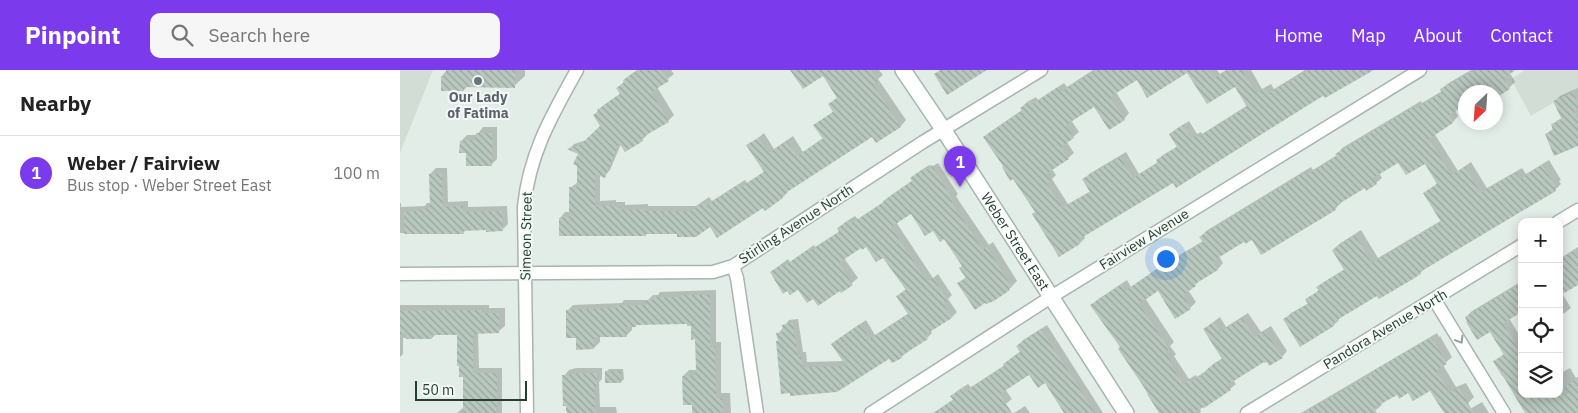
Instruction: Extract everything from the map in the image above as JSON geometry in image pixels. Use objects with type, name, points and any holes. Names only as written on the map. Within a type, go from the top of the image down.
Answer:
[{"type":"main road","name":"Weber Street East","points":[[903,70],[1126,413]]},
{"type":"street","name":"Simeon Street","points":[[527,413],[524,207],[526,190],[531,165],[549,120],[577,70]]},
{"type":"street","name":"Stirling Avenue North","points":[[400,274],[713,272],[733,266],[943,129],[1041,70]]},
{"type":"street","name":"Fairview Avenue","points":[[871,413],[1051,297],[1420,70]]},
{"type":"street","points":[[1563,219],[1578,210]]},
{"type":"street","name":"Pandora Avenue North","points":[[1247,413],[1518,246]]},
{"type":"street","points":[[733,266],[737,278],[757,413]]},
{"type":"street","points":[[1434,299],[1504,413]]},
{"type":"shaded area","points":[[400,70],[433,70],[400,153]]},
{"type":"shaded area","points":[[1525,70],[1578,70],[1578,88],[1531,116],[1511,79]]},
{"type":"building","name":"Our Lady of Fatima","points":[[446,70],[515,70],[515,88],[464,87],[464,91],[441,91],[441,76],[446,76]]},
{"type":"building","points":[[638,70],[662,70],[669,81],[651,92],[669,122],[641,138],[643,141],[625,152],[619,143],[605,178],[595,174],[595,206],[611,205],[611,207],[620,207],[620,210],[690,211],[704,202],[706,206],[739,184],[741,187],[764,172],[746,145],[758,138],[769,153],[787,141],[797,156],[823,139],[813,125],[833,112],[828,104],[837,98],[823,76],[803,89],[790,70],[871,70],[878,81],[873,84],[901,127],[876,143],[872,137],[781,196],[783,198],[765,211],[763,208],[717,238],[710,227],[696,237],[677,237],[677,234],[559,236],[559,218],[569,217],[569,187],[577,187],[577,166],[573,164],[578,154],[567,149],[580,145],[600,126],[593,115],[620,94],[616,88],[624,83],[623,80]]},
{"type":"building","points":[[940,70],[987,70],[947,95],[934,74]]},
{"type":"building","points":[[1096,70],[1208,70],[1214,78],[1227,70],[1242,70],[1256,93],[1265,88],[1268,94],[1309,70],[1374,70],[1325,98],[1323,96],[1176,188],[1173,183],[1078,240],[1080,244],[1059,257],[1032,214],[1035,212],[1013,179],[1010,181],[1003,166],[983,137],[1022,111],[1020,108],[1030,101],[1032,104],[1058,87],[1061,92]],"holes":[[[1187,73],[1207,104],[1235,87],[1247,107],[1196,138],[1195,136],[1191,138],[1183,125],[1169,134],[1177,147],[1156,160],[1158,163],[1133,178],[1120,157],[1082,179],[1090,192],[1062,208],[1047,184],[1051,181],[1046,174],[1069,159],[1061,147],[1074,138],[1066,125],[1094,107],[1109,130],[1125,120],[1110,97],[1137,80],[1147,98]]]},
{"type":"building","points":[[1475,70],[1516,70],[1504,78],[1510,89],[1503,94],[1503,85],[1458,85],[1458,110],[1449,115],[1453,123],[1429,139],[1451,175],[1465,167],[1481,193],[1516,172],[1520,179],[1542,165],[1556,187],[1554,187],[1556,191],[1420,272],[1421,274],[1408,282],[1379,299],[1377,296],[1332,323],[1334,326],[1300,347],[1283,319],[1308,304],[1305,299],[1319,291],[1316,287],[1344,270],[1332,250],[1355,235],[1372,263],[1441,222],[1423,193],[1437,184],[1425,164],[1406,175],[1398,163],[1373,178],[1377,184],[1366,191],[1365,188],[1334,207],[1336,210],[1261,255],[1252,240],[1245,244],[1244,242],[1213,261],[1218,270],[1195,284],[1196,286],[1183,295],[1191,309],[1175,319],[1158,291],[1139,304],[1169,349],[1165,352],[1171,361],[1169,362],[1183,384],[1190,380],[1191,382],[1207,372],[1206,370],[1222,359],[1203,329],[1214,322],[1220,332],[1242,318],[1254,337],[1265,331],[1283,358],[1269,366],[1267,362],[1264,362],[1229,384],[1228,386],[1231,390],[1193,413],[1159,413],[1148,393],[1118,349],[1120,347],[1090,305],[1121,285],[1125,291],[1154,271],[1203,242],[1199,237],[1305,172],[1307,175],[1337,156],[1335,154],[1415,106],[1416,108],[1442,93],[1440,89]]},
{"type":"building","points":[[1573,92],[1578,103],[1578,109],[1574,111],[1578,120],[1578,146],[1554,156],[1545,134],[1553,130],[1551,124],[1562,120],[1553,101]]},
{"type":"building","points":[[476,133],[492,133],[492,166],[466,166],[466,153],[459,153],[460,141],[475,140]]},
{"type":"building","points":[[933,167],[953,201],[951,202],[983,250],[987,247],[1012,287],[1010,290],[994,301],[985,303],[975,310],[957,283],[966,278],[959,268],[962,266],[944,239],[940,242],[933,231],[925,236],[911,214],[891,227],[927,282],[933,278],[948,301],[943,304],[952,318],[925,335],[928,339],[901,356],[902,358],[892,363],[889,359],[837,392],[790,396],[790,393],[781,394],[776,333],[783,332],[782,325],[793,323],[798,357],[801,357],[802,367],[846,366],[831,344],[860,324],[870,339],[908,314],[896,296],[906,290],[883,258],[876,262],[866,247],[862,250],[861,248],[839,263],[853,285],[841,293],[840,291],[818,306],[813,299],[807,303],[798,290],[790,295],[787,291],[783,294],[770,272],[782,264],[784,266],[809,249],[810,251],[839,232],[837,228],[850,220],[852,223],[884,202],[912,181],[910,178],[923,169],[924,171]]},
{"type":"building","points":[[442,173],[443,207],[463,206],[463,212],[502,211],[503,231],[463,231],[464,234],[404,234],[404,212],[430,208],[429,174]]},
{"type":"building","points":[[1574,251],[1578,258],[1578,285],[1563,294],[1563,263],[1563,258]]},
{"type":"building","points":[[1518,284],[1518,314],[1503,323],[1518,348],[1518,398],[1563,398],[1563,394],[1569,394],[1564,387],[1578,378],[1578,413],[1525,413],[1493,361],[1504,355],[1490,332],[1477,340],[1465,317]]},
{"type":"building","points":[[680,295],[710,295],[710,347],[715,347],[716,398],[722,398],[723,413],[692,413],[692,405],[683,405],[682,376],[695,375],[696,370],[695,339],[691,340],[691,326],[687,326],[687,324],[636,325],[636,327],[626,327],[627,337],[594,337],[594,349],[576,350],[576,338],[566,338],[566,310],[617,308],[617,305],[646,305],[646,300],[653,300],[653,297],[680,297]]},
{"type":"building","points":[[483,310],[483,313],[499,313],[499,333],[473,334],[473,373],[497,373],[496,413],[463,413],[463,377],[459,377],[459,366],[457,366],[457,335],[432,335],[432,339],[406,339],[406,334],[400,334],[400,311]]},
{"type":"building","points":[[1041,329],[1095,413],[1064,413],[1045,383],[1038,388],[1029,375],[1000,394],[1012,413],[934,413],[953,400],[950,396],[963,388],[965,392],[1004,366],[1003,364],[1020,352],[1016,346]]},
{"type":"building","points":[[1430,338],[1432,342],[1434,341],[1447,364],[1436,370],[1449,392],[1459,388],[1474,413],[1444,413],[1430,391],[1413,401],[1408,393],[1399,399],[1397,395],[1374,408],[1377,413],[1303,413],[1374,373],[1373,371]]},
{"type":"building","points":[[605,371],[621,371],[621,383],[605,383]]},
{"type":"building","points":[[597,373],[597,386],[594,386],[595,413],[568,413],[566,406],[563,406],[562,375]]},
{"type":"place","name":"Our Lady of Fatima","points":[[478,81]]},
{"type":"place","name":"Weber / Fairview","points":[[960,187]]}]
